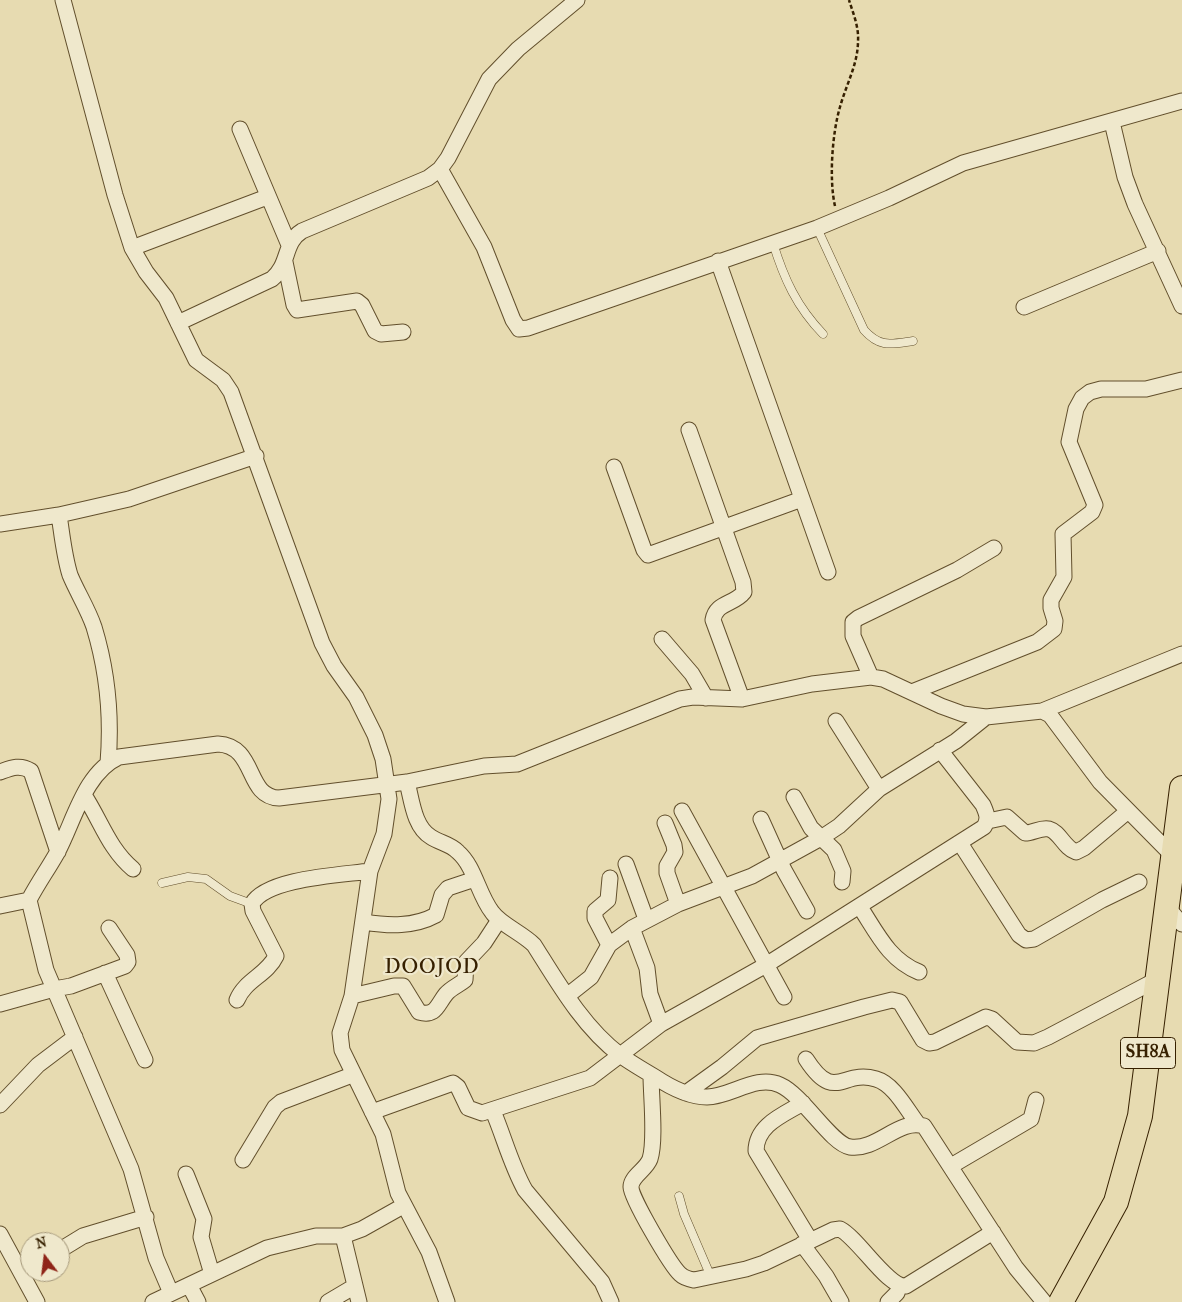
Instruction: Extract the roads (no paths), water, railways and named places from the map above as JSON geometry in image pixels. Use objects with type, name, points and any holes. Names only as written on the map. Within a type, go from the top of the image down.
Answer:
[{"type":"main road","name":"SH8A","points":[[1061,1302],[1116,1202],[1140,1116],[1158,979],[1177,916],[1172,854],[1182,788]]},
{"type":"street","points":[[64,0],[115,195],[132,248],[146,272],[166,298],[196,360],[223,380],[231,392],[256,456],[322,644],[334,666],[356,697],[375,735],[383,759],[388,785],[389,813],[370,871],[352,996],[340,1033],[342,1050],[352,1075],[383,1134],[398,1193],[429,1252],[447,1302]]},
{"type":"street","points":[[178,323],[272,279],[280,272],[285,262],[293,236],[302,230],[428,178],[440,169],[448,158],[489,79],[518,50],[573,1]]},
{"type":"street","points":[[440,169],[484,246],[512,320],[519,329],[528,328],[817,228],[963,162],[1182,101]]},
{"type":"street","points":[[1112,122],[1125,177],[1135,204],[1182,306]]},
{"type":"street","points":[[240,129],[267,197],[289,245]]},
{"type":"street","points":[[132,248],[267,197]]},
{"type":"street","points":[[1024,308],[1158,251]]},
{"type":"street","points":[[285,262],[297,310],[357,301],[362,305],[374,331],[381,334],[403,332]]},
{"type":"street","points":[[718,262],[828,572]]},
{"type":"street","points":[[912,692],[1037,642],[1054,629],[1055,621],[1051,600],[1064,577],[1063,534],[1092,512],[1095,505],[1069,442],[1076,409],[1082,398],[1090,392],[1102,389],[1146,389],[1182,380]]},
{"type":"street","points":[[689,430],[743,582],[744,592],[740,597],[721,606],[715,612],[713,620],[742,699]]},
{"type":"street","points":[[0,524],[59,515],[129,499],[256,456]]},
{"type":"street","points":[[614,467],[644,550],[648,555],[724,529],[802,499]]},
{"type":"street","points":[[59,515],[71,577],[79,590],[94,626],[101,654],[111,724],[108,763]]},
{"type":"street","points":[[871,677],[853,636],[853,622],[957,570],[994,548]]},
{"type":"street","points":[[662,639],[692,674],[706,698]]},
{"type":"street","points":[[171,1293],[156,1258],[146,1216],[131,1169],[46,970],[29,900],[58,852],[84,795],[108,763],[119,758],[228,744],[238,750],[261,792],[269,798],[388,785],[484,766],[517,764],[680,699],[742,699],[812,684],[871,677],[884,679],[948,709],[986,718],[1042,711],[1182,654]]},
{"type":"street","points":[[1042,711],[1050,715],[1083,761],[1128,811],[1172,854]]},
{"type":"street","points":[[567,996],[590,977],[609,945],[632,928],[678,904],[726,887],[779,862],[821,838],[839,826],[879,789],[974,729],[986,718]]},
{"type":"street","points":[[836,721],[879,789]]},
{"type":"street","points":[[372,1112],[453,1083],[458,1087],[468,1108],[482,1113],[590,1078],[661,1024],[766,965],[860,907],[984,827],[988,821],[987,813],[983,806],[940,750]]},
{"type":"street","points":[[0,772],[14,767],[24,767],[31,771],[58,852]]},
{"type":"street","points":[[407,782],[418,822],[423,832],[458,851],[491,912],[499,920],[524,935],[534,945],[583,1019],[620,1055],[670,1087],[702,1097],[716,1097],[757,1083],[772,1082],[783,1086],[803,1103],[838,1142],[847,1147],[866,1146],[909,1125],[918,1124],[924,1126],[931,1134],[1016,1268],[1044,1302]]},
{"type":"street","points":[[84,795],[96,813],[113,849],[132,869]]},
{"type":"street","points":[[794,797],[811,828],[834,850],[843,871],[842,882]]},
{"type":"street","points":[[682,811],[726,887],[784,997]]},
{"type":"street","points":[[988,821],[1008,817],[1025,833],[1046,828],[1051,830],[1070,850],[1076,852],[1084,848],[1128,811]]},
{"type":"street","points":[[761,819],[779,862],[808,911]]},
{"type":"street","points":[[665,824],[675,852],[667,866],[667,873],[678,904]]},
{"type":"street","points":[[960,843],[985,879],[1019,935],[1026,940],[1034,939],[1102,900],[1139,882]]},
{"type":"street","points":[[626,864],[646,920]]},
{"type":"street","points":[[237,1000],[247,983],[272,964],[276,956],[252,904],[260,895],[288,884],[370,871]]},
{"type":"street","points":[[609,945],[595,918],[594,911],[608,900],[610,878]]},
{"type":"street","points":[[364,922],[388,926],[429,919],[436,915],[442,895],[448,888],[474,879]]},
{"type":"street","points":[[0,906],[29,900]]},
{"type":"street","points":[[860,907],[888,951],[904,966],[919,972]]},
{"type":"street","points":[[352,996],[394,986],[403,986],[419,1012],[426,1014],[434,1011],[446,995],[465,980],[466,962],[484,943],[499,920]]},
{"type":"street","points":[[0,1004],[71,986],[125,966],[128,962],[127,955],[109,928]]},
{"type":"street","points":[[632,928],[647,968],[650,994],[661,1024]]},
{"type":"street","points":[[105,973],[145,1060]]},
{"type":"street","points":[[686,1093],[757,1038],[892,1000],[900,1002],[923,1040],[929,1043],[936,1042],[986,1017],[992,1019],[1017,1042],[1034,1042],[1078,1022],[1158,979]]},
{"type":"street","points":[[0,1105],[38,1065],[75,1037]]},
{"type":"street","points":[[806,1058],[820,1078],[827,1082],[834,1083],[864,1078],[877,1079],[896,1095],[918,1124]]},
{"type":"street","points":[[243,1160],[275,1107],[281,1102],[352,1075]]},
{"type":"street","points":[[651,1075],[652,1147],[649,1160],[633,1180],[631,1187],[633,1196],[678,1273],[694,1280],[764,1263],[806,1242],[840,1228],[853,1238],[893,1283],[899,1287]]},
{"type":"street","points":[[951,1166],[1031,1119],[1036,1100]]},
{"type":"street","points":[[803,1103],[760,1132],[756,1142],[756,1152],[841,1302]]},
{"type":"street","points":[[492,1111],[508,1145],[518,1176],[525,1190],[602,1282],[611,1302]]},
{"type":"street","points":[[186,1174],[204,1219],[202,1237],[212,1274]]},
{"type":"street","points":[[153,1302],[276,1246],[316,1236],[343,1236],[362,1230],[404,1206]]},
{"type":"street","points":[[70,1244],[83,1236],[146,1216]]},
{"type":"street","points":[[899,1287],[914,1282],[993,1232]]},
{"type":"street","points":[[0,1234],[37,1302]]},
{"type":"street","points":[[343,1236],[359,1302]]},
{"type":"street","points":[[189,1284],[198,1302]]},
{"type":"street","points":[[328,1302],[355,1286]]},
{"type":"street","points":[[888,1302],[897,1293],[899,1287]]},
{"type":"lane","points":[[817,228],[864,330],[872,339],[883,344],[914,341]]},
{"type":"lane","points":[[773,243],[784,278],[793,296],[806,316],[823,334]]},
{"type":"lane","points":[[162,883],[188,877],[206,880],[230,896],[252,904]]},
{"type":"lane","points":[[679,1196],[684,1214],[711,1277]]},
{"type":"district","name":"DOOJOD","points":[[432,968]]}]
